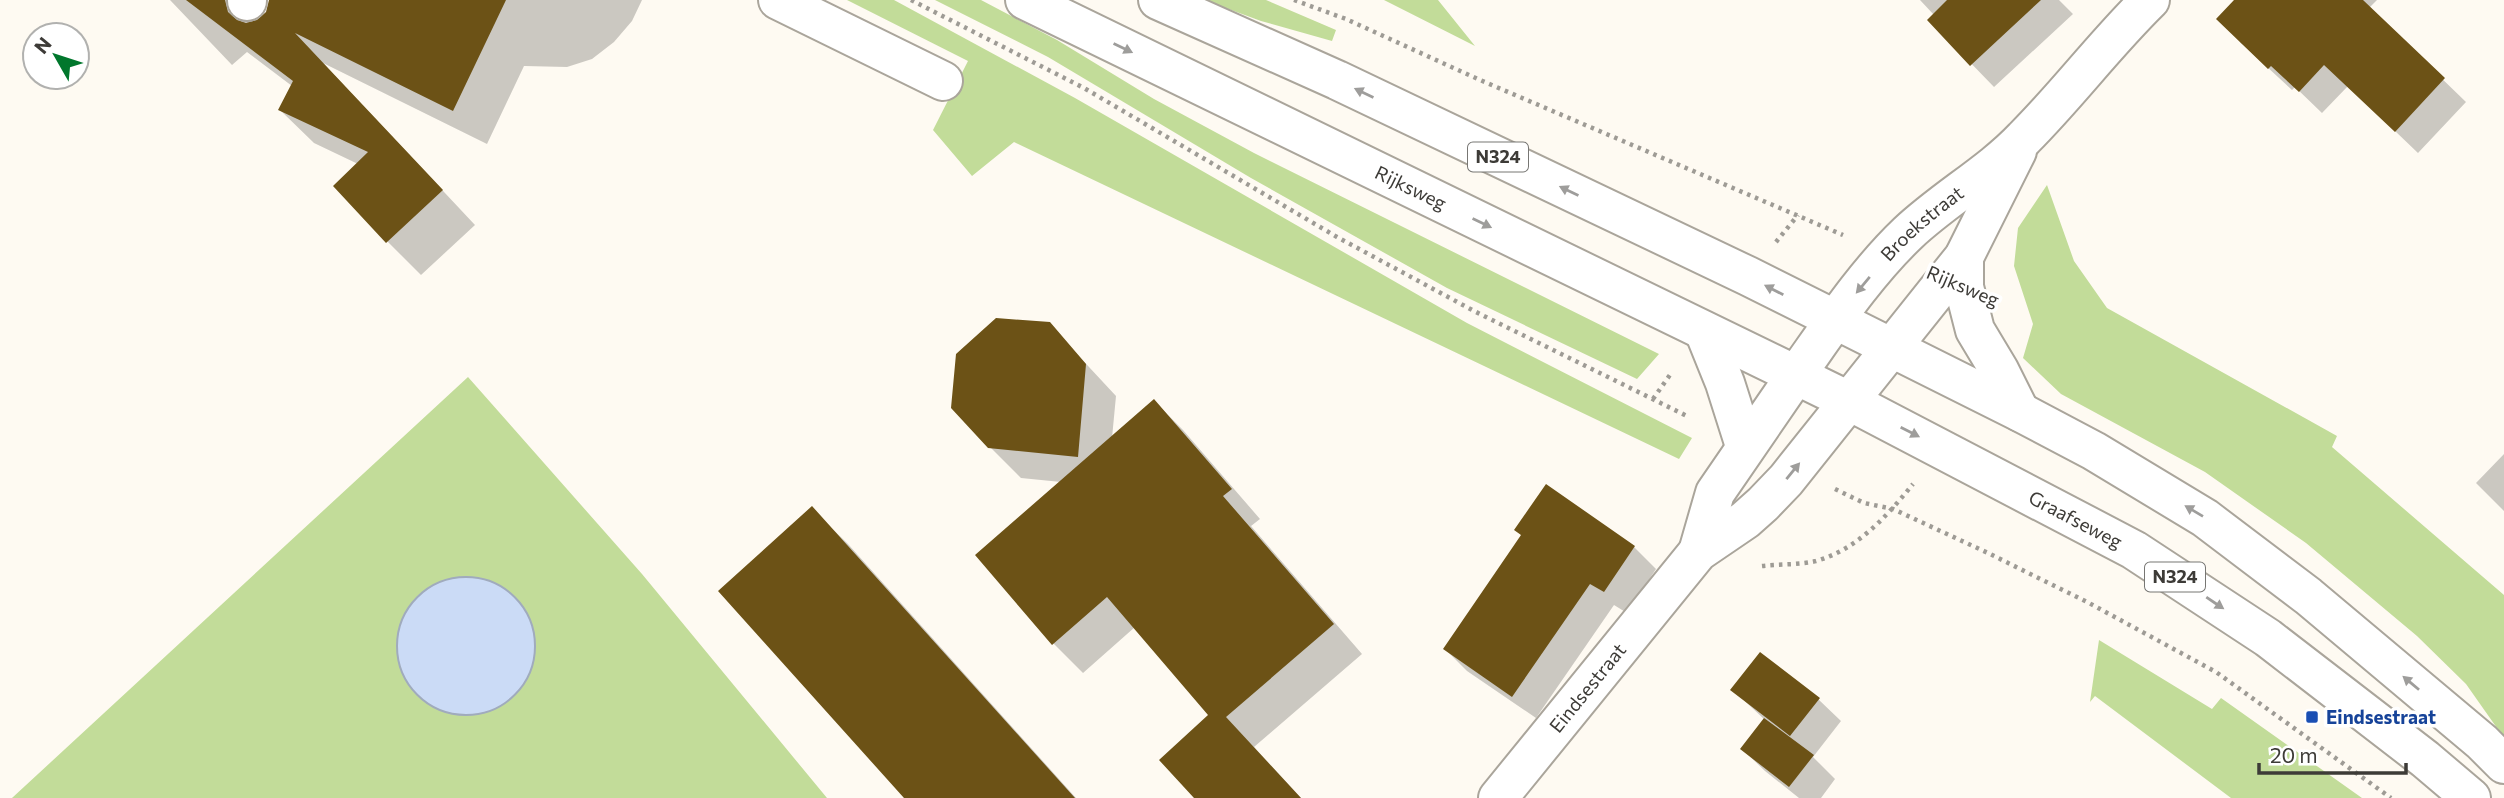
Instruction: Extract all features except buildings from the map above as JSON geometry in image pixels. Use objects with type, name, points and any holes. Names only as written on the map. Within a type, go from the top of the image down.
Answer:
[{"type":"main road","points":[[778,0],[943,81]]},
{"type":"main road","name":"Rijksweg","points":[[1025,0],[1796,375]]},
{"type":"main road","name":"N324","points":[[1158,0],[1337,80],[1835,320],[2094,452],[2205,518],[2308,596],[2482,742],[2504,764]]},
{"type":"main road","name":"Broekstraat","points":[[1796,375],[1835,320],[1888,255],[1926,218],[2023,140],[2123,26],[2150,0]]},
{"type":"main road","name":"Broekstraat","points":[[1849,401],[1964,257],[2023,140]]},
{"type":"main road","points":[[1964,257],[1964,287],[1975,330],[2000,370],[2020,412]]},
{"type":"main road","points":[[1704,331],[1725,383],[1745,446]]},
{"type":"main road","name":"Graafseweg","points":[[1796,375],[2134,550],[2268,638],[2425,759],[2471,798]]},
{"type":"main road","name":"Eindsestraat","points":[[1698,552],[1715,493],[1796,375]]},
{"type":"main road","name":"Eindsestraat","points":[[1498,798],[1698,552],[1745,520],[1763,504],[1786,480],[1849,401]]},
{"type":"path","points":[[911,0],[1084,88],[1337,237],[1474,311],[1653,399]]},
{"type":"path","points":[[1294,0],[1346,19],[1480,80],[1888,255]]},
{"type":"path","points":[[1752,566],[1815,561],[1844,550],[1893,509],[2076,597],[2216,672],[2391,798]]},
{"type":"green space","points":[[847,0],[894,0],[1075,98],[1467,323],[1692,438],[1679,459],[1014,142],[972,176],[933,130],[968,61]]},
{"type":"green space","points":[[935,0],[981,0],[1057,40],[1154,99],[1254,153],[1659,354],[1637,379],[1447,288],[1251,178],[1048,57]]},
{"type":"green space","points":[[1204,0],[1266,0],[1336,30],[1332,41],[1261,21]]},
{"type":"green space","points":[[1384,0],[1438,0],[1475,46]]},
{"type":"green space","points":[[2047,185],[2074,261],[2107,308],[2337,436],[2332,447],[2504,595],[2504,738],[2466,684],[2417,636],[2306,543],[2205,472],[2061,394],[2023,358],[2033,324],[2014,266],[2018,228]]},
{"type":"green space","points":[[468,377],[642,574],[827,798],[12,798]],"holes":[[[415,599],[465,715],[439,710],[402,621]]]},
{"type":"green space","points":[[2099,640],[2212,709],[2221,698],[2362,798],[2231,798],[2095,696],[2090,702]]},
{"type":"water","points":[[466,577],[492,582],[515,597],[530,620],[535,646],[530,672],[515,695],[492,710],[466,715],[440,710],[417,695],[402,672],[397,646],[402,620],[417,597],[440,582]]},
{"type":"place","name":"Eindsestraat","points":[[2312,717]]}]
